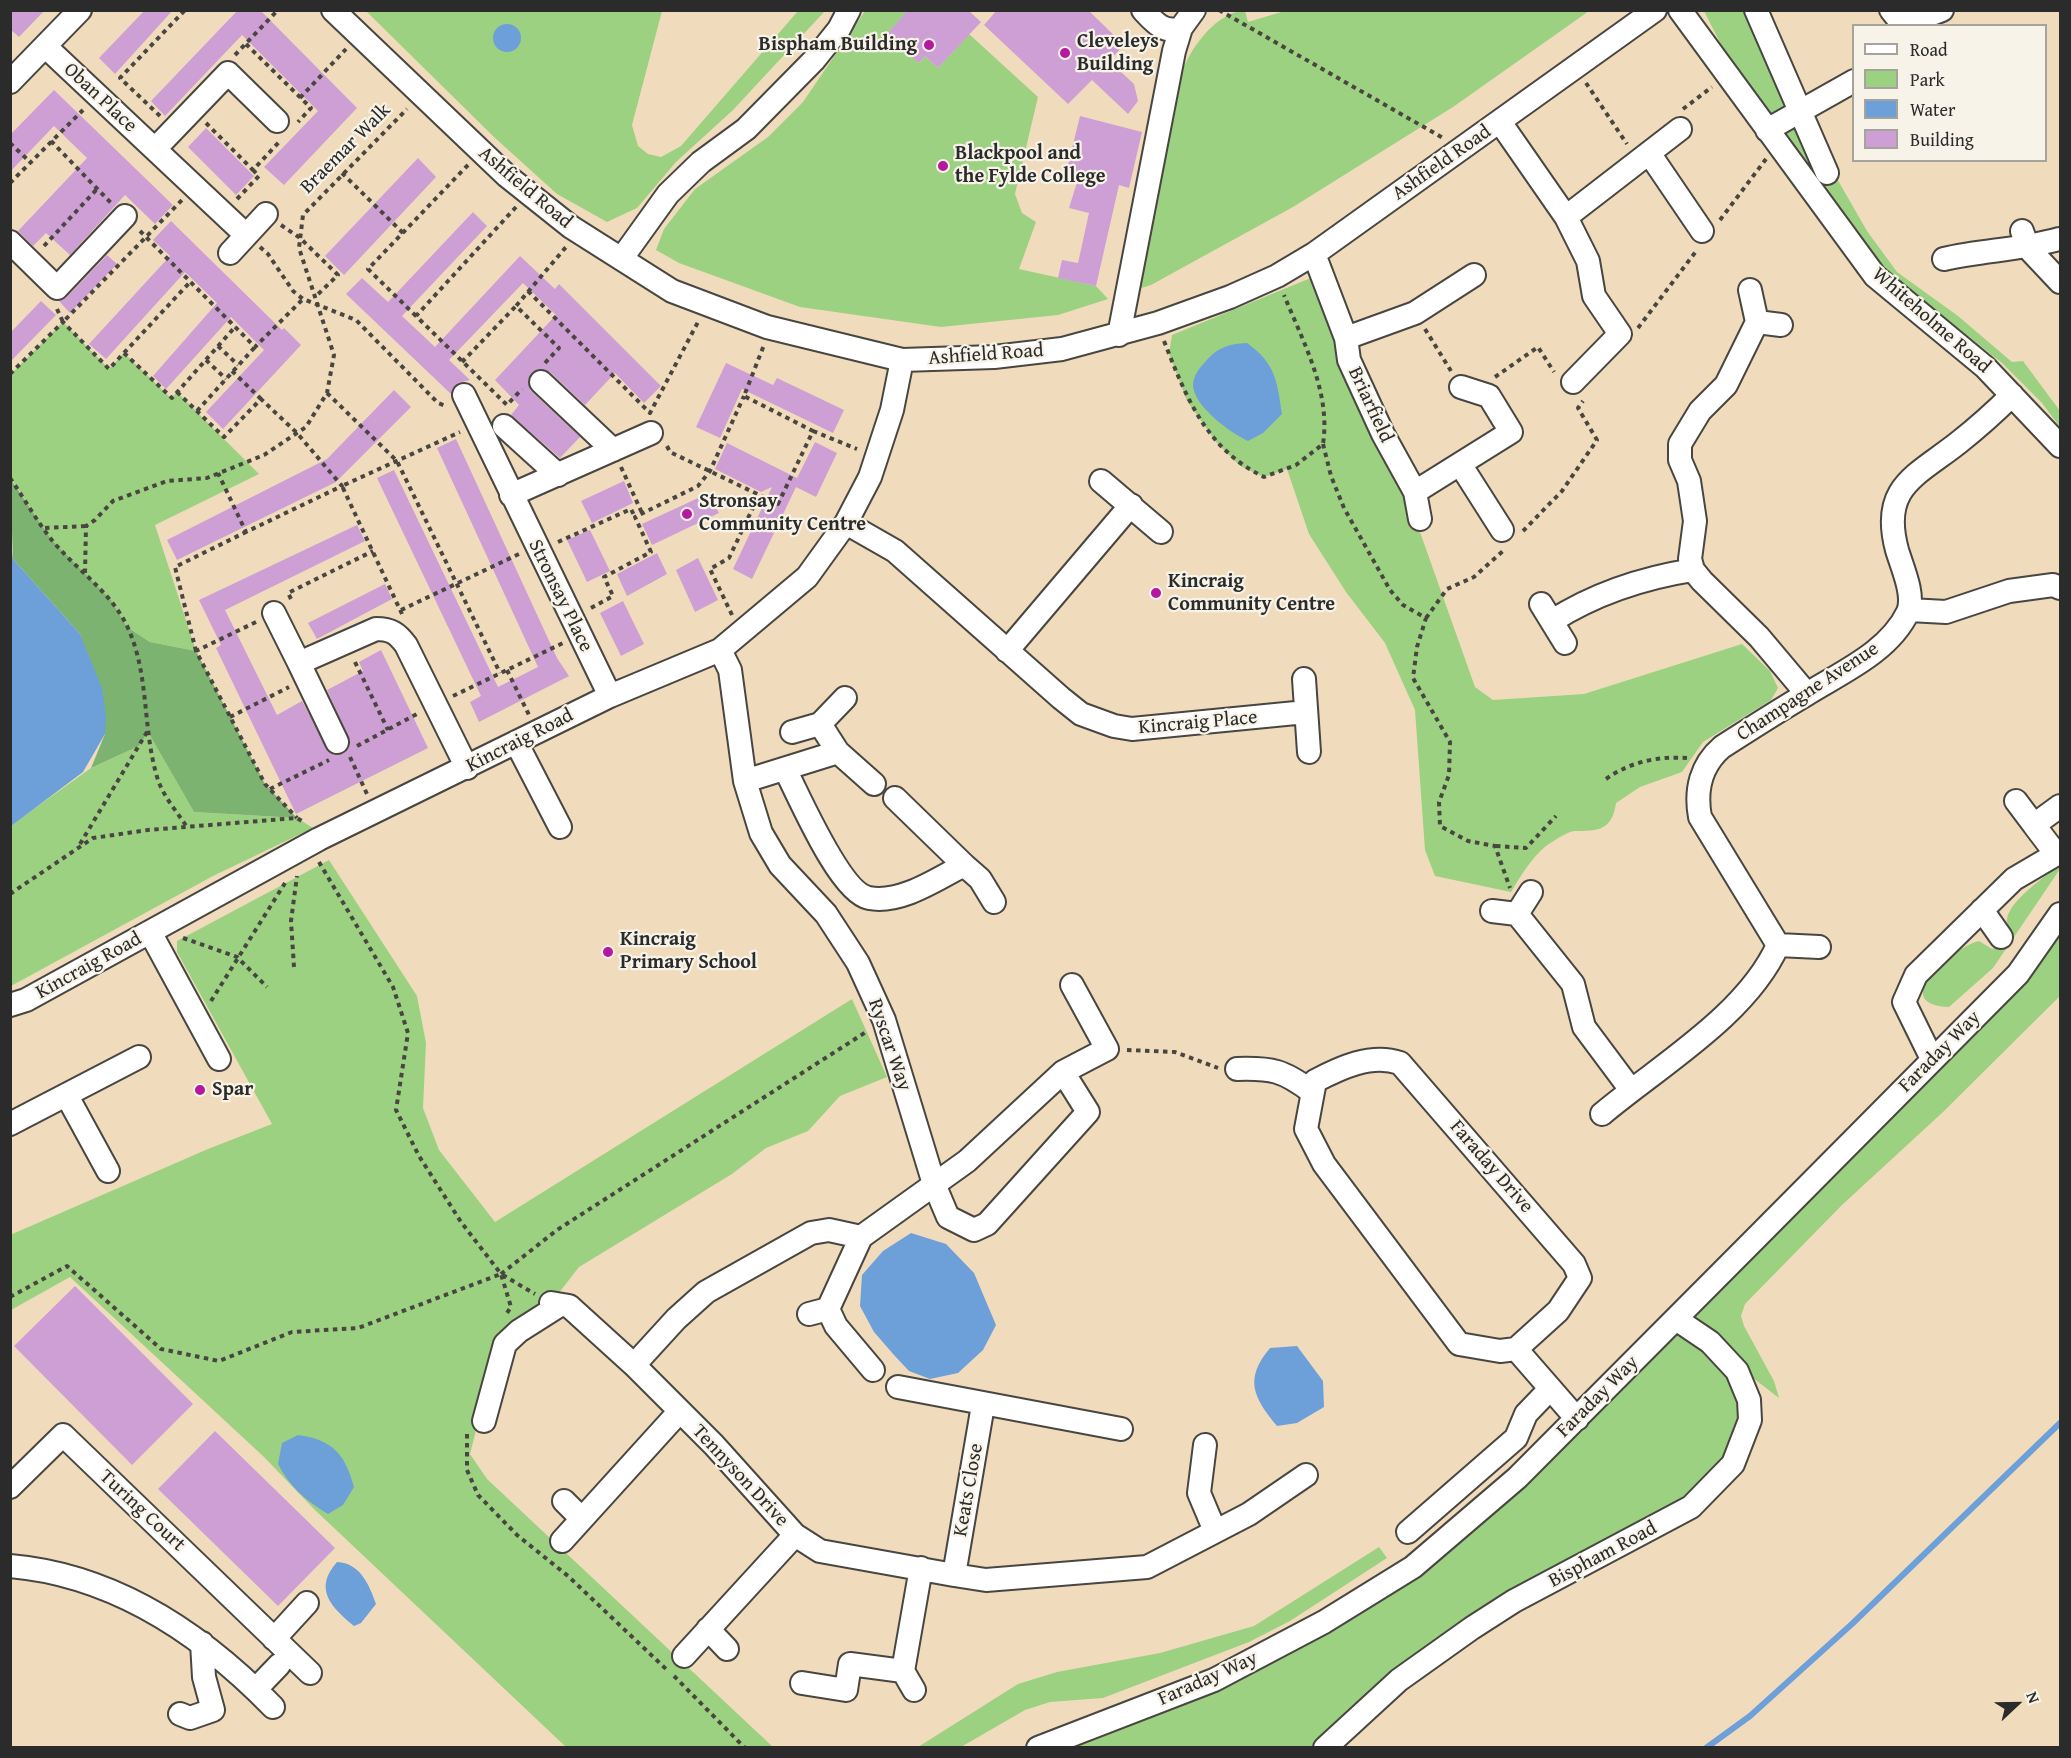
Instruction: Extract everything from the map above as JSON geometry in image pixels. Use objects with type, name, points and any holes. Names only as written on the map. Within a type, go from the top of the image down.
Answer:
[{"type":"street","points":[[10,82],[80,10]]},
{"type":"street","name":"Ashfield Road","points":[[333,10],[421,96],[529,194],[579,232],[672,291],[771,328],[902,360],[994,357],[1062,349],[1158,323],[1230,297],[1277,276],[1314,254],[1655,10]]},
{"type":"street","points":[[622,258],[668,194],[701,162],[746,129],[815,59],[839,29],[849,10]]},
{"type":"street","points":[[1143,10],[1162,28],[1172,31],[1188,19]]},
{"type":"street","name":"Whiteholme Road","points":[[1680,10],[1875,276],[1985,367],[2061,446]]},
{"type":"street","points":[[1756,10],[1827,172]]},
{"type":"street","points":[[1891,10],[1901,24]]},
{"type":"street","points":[[1905,24],[1942,10]]},
{"type":"street","points":[[1119,335],[1188,19]]},
{"type":"street","name":"Oban Place","points":[[46,47],[246,235]]},
{"type":"street","name":"Oban Place","points":[[155,149],[228,73],[277,121]]},
{"type":"street","points":[[1772,137],[1799,111],[1852,82]]},
{"type":"street","points":[[1500,122],[1566,217],[1588,261],[1594,296],[1620,334],[1571,388]]},
{"type":"street","points":[[1566,217],[1680,129]]},
{"type":"street","points":[[1644,157],[1708,231]]},
{"type":"street","points":[[230,253],[266,214]]},
{"type":"street","points":[[10,242],[57,288],[125,216]]},
{"type":"street","points":[[1944,260],[2025,239],[2059,238]]},
{"type":"street","points":[[2025,239],[2061,282]]},
{"type":"street","name":"Briarfield","points":[[1314,254],[1346,338],[1348,360],[1414,492],[1420,519]]},
{"type":"street","points":[[1346,338],[1415,313],[1474,275]]},
{"type":"street","points":[[1750,290],[1757,322],[1726,385],[1700,411],[1680,444],[1680,460],[1689,481],[1695,521],[1690,559],[1693,570],[1727,608],[1759,637],[1807,694]]},
{"type":"street","points":[[1757,322],[1781,325]]},
{"type":"street","name":"Kincraig Road","points":[[10,1005],[26,1000],[309,844],[610,696],[720,650],[807,577],[846,523],[870,477],[877,457],[892,410],[902,360]]},
{"type":"street","points":[[538,376],[613,450]]},
{"type":"street","points":[[1414,492],[1511,432],[1489,396],[1468,389]]},
{"type":"street","points":[[2012,395],[1955,445],[1912,475],[1899,493],[1893,512],[1893,531],[1904,571],[1909,610],[1946,612],[2009,591],[2053,585],[2061,588]]},
{"type":"street","name":"Stronsay Place","points":[[471,411],[610,696]]},
{"type":"street","points":[[504,426],[558,475]]},
{"type":"street","points":[[511,495],[613,450],[655,428]]},
{"type":"street","points":[[1460,464],[1509,537]]},
{"type":"street","points":[[1101,481],[1161,532]]},
{"type":"street","points":[[1007,651],[1131,505]]},
{"type":"street","name":"Kincraig Place","points":[[846,523],[895,551],[1081,714],[1114,726],[1132,729],[1171,728],[1306,712]]},
{"type":"street","points":[[1565,643],[1547,612],[1651,576],[1693,570]]},
{"type":"street","name":"Champagne Avenue","points":[[1709,759],[1722,747],[1883,645],[1898,629],[1909,610]]},
{"type":"street","points":[[274,613],[337,742]]},
{"type":"street","points":[[305,677],[345,642],[376,629],[393,632],[405,645],[467,768]]},
{"type":"street","name":"Ryscar Way","points":[[720,650],[730,670],[744,781],[761,833],[780,865],[826,914],[858,963],[884,1020],[934,1184],[948,1217],[974,1230],[987,1224],[1088,1112],[1062,1072]]},
{"type":"street","points":[[1304,679],[1310,752]]},
{"type":"street","points":[[792,732],[820,724],[845,698]]},
{"type":"street","points":[[820,724],[838,752],[874,784]]},
{"type":"street","points":[[516,742],[560,827]]},
{"type":"street","points":[[744,781],[838,752]]},
{"type":"street","points":[[1709,759],[1697,799],[1700,817],[1778,945]]},
{"type":"street","points":[[785,769],[825,850],[854,891],[867,898],[884,898],[917,889],[964,865]]},
{"type":"street","points":[[895,798],[980,879],[994,902]]},
{"type":"street","points":[[1932,1059],[1904,1002],[1916,975],[2014,879],[2058,853],[2016,801]]},
{"type":"street","points":[[2034,825],[2061,806]]},
{"type":"street","points":[[1517,914],[1531,892]]},
{"type":"street","points":[[1982,910],[2001,937]]},
{"type":"street","points":[[1492,911],[1517,914],[1573,984],[1584,1027],[1631,1090]]},
{"type":"street","name":"Faraday Way","points":[[1038,1748],[1214,1680],[1324,1622],[1413,1567],[1512,1483],[1676,1319],[2018,974],[2061,914]]},
{"type":"street","points":[[153,930],[219,1059]]},
{"type":"street","points":[[1778,945],[1818,947]]},
{"type":"street","points":[[1602,1114],[1712,1027],[1757,981],[1778,945]]},
{"type":"street","points":[[873,1370],[836,1326],[818,1312],[861,1237],[967,1161],[1062,1072],[1107,1049],[1072,985]]},
{"type":"street","points":[[10,1124],[139,1057]]},
{"type":"street","name":"Faraday Drive","points":[[1312,1092],[1315,1081],[1336,1070],[1377,1060],[1388,1059],[1400,1063],[1574,1264],[1580,1278],[1558,1311],[1516,1349]]},
{"type":"street","points":[[1237,1069],[1275,1070],[1289,1075],[1312,1092],[1306,1129],[1324,1164],[1459,1344],[1500,1352],[1516,1349],[1576,1419]]},
{"type":"street","points":[[67,1096],[108,1171]]},
{"type":"street","points":[[634,1365],[676,1319],[716,1286],[811,1233],[829,1230],[861,1237]]},
{"type":"street","points":[[483,1421],[505,1344],[519,1331],[564,1302]]},
{"type":"street","name":"Tennyson Drive","points":[[564,1302],[634,1365],[714,1445],[795,1535],[820,1551],[986,1580],[1147,1568],[1248,1514],[1306,1475]]},
{"type":"street","name":"Bispham Road","points":[[1325,1748],[1399,1680],[1472,1628],[1514,1601],[1691,1507],[1733,1464],[1750,1420],[1749,1400],[1737,1371],[1710,1342],[1676,1319]]},
{"type":"street","points":[[898,1387],[983,1405],[1121,1429]]},
{"type":"street","points":[[1408,1532],[1516,1438],[1526,1414],[1550,1389]]},
{"type":"street","name":"Keats Close","points":[[954,1575],[983,1405]]},
{"type":"street","points":[[562,1541],[679,1412]]},
{"type":"street","name":"Turing Court","points":[[10,1487],[63,1435],[310,1672]]},
{"type":"street","points":[[1205,1445],[1199,1493],[1215,1531]]},
{"type":"street","points":[[564,1501],[582,1519]]},
{"type":"street","points":[[684,1656],[795,1535]]},
{"type":"street","points":[[10,1566],[67,1575],[100,1586],[144,1606],[202,1643],[256,1689],[273,1707]]},
{"type":"street","points":[[802,1683],[846,1690],[850,1664],[908,1681],[921,1568]]},
{"type":"street","points":[[274,1639],[307,1603]]},
{"type":"street","points":[[708,1629],[727,1649]]},
{"type":"street","points":[[180,1714],[190,1718],[213,1710],[204,1677],[202,1643]]},
{"type":"street","points":[[256,1689],[279,1665]]},
{"type":"path","points":[[167,124],[120,78],[185,10]]},
{"type":"path","points":[[230,60],[278,10]]},
{"type":"path","points":[[1219,10],[1462,149]]},
{"type":"path","points":[[300,98],[359,36]]},
{"type":"path","points":[[1576,68],[1644,157]]},
{"type":"path","points":[[1680,129],[1682,110],[1727,75]]},
{"type":"path","points":[[10,183],[98,95]]},
{"type":"path","name":"Braemar Walk","points":[[86,526],[113,501],[167,481],[207,478],[264,455],[306,427],[327,393],[334,355],[299,248],[303,215],[342,173],[421,96]]},
{"type":"path","points":[[1634,334],[1772,137]]},
{"type":"path","points":[[51,141],[255,347]]},
{"type":"path","points":[[10,143],[30,162]]},
{"type":"path","points":[[481,152],[368,269],[507,405],[538,376],[559,348],[516,306]]},
{"type":"path","points":[[223,214],[260,176],[253,170]]},
{"type":"path","points":[[342,173],[403,234]]},
{"type":"path","points":[[10,374],[195,187]]},
{"type":"path","points":[[30,261],[98,189]]},
{"type":"path","points":[[416,316],[529,194]]},
{"type":"path","points":[[266,214],[300,238],[338,275],[315,297]]},
{"type":"path","points":[[462,362],[516,306],[579,232]]},
{"type":"path","points":[[246,235],[268,254],[293,291],[303,300],[356,320],[438,404],[471,411]]},
{"type":"path","points":[[1277,276],[1318,385],[1326,423],[1323,444],[1330,476],[1344,508],[1389,590],[1403,604],[1426,618]]},
{"type":"path","points":[[57,288],[55,304],[63,322],[109,369],[190,282]]},
{"type":"path","points":[[528,291],[655,428],[670,452],[778,504],[813,431]]},
{"type":"path","points":[[197,411],[238,364],[303,300]]},
{"type":"path","points":[[655,428],[707,304]]},
{"type":"path","points":[[1415,313],[1468,389],[1538,347],[1571,388],[1578,408],[1597,440],[1562,491],[1509,537],[1474,576],[1447,589],[1426,618],[1417,647],[1413,678],[1450,742],[1449,775],[1439,802],[1440,825],[1468,841],[1526,848],[1556,816]]},
{"type":"path","points":[[1158,323],[1187,401],[1216,442],[1240,466],[1264,477],[1296,465],[1323,444]]},
{"type":"path","points":[[124,353],[172,398],[235,327]]},
{"type":"path","points":[[635,517],[698,486],[710,471],[744,396],[771,328]]},
{"type":"path","points":[[218,346],[238,364]]},
{"type":"path","points":[[206,360],[226,379]]},
{"type":"path","points":[[232,371],[297,433],[342,486],[403,613],[393,632]]},
{"type":"path","points":[[1571,388],[1578,408]]},
{"type":"path","points":[[177,392],[225,438],[261,399]]},
{"type":"path","points":[[327,393],[397,461],[500,674]]},
{"type":"path","points":[[744,396],[813,431],[877,457]]},
{"type":"path","points":[[332,833],[326,822],[313,828],[297,818],[270,789],[196,651],[175,567],[397,461],[471,411]]},
{"type":"path","points":[[613,450],[642,513]]},
{"type":"path","points":[[218,473],[246,532]]},
{"type":"path","points":[[10,478],[44,528],[111,600],[127,627],[138,653],[145,690],[148,732],[158,781],[187,827]]},
{"type":"path","points":[[740,633],[710,569],[729,558],[759,495]]},
{"type":"path","points":[[376,811],[347,751],[500,674],[575,627],[613,596],[604,577],[651,552],[631,508],[456,583],[401,610]]},
{"type":"path","points":[[44,528],[86,526],[85,573]]},
{"type":"path","points":[[196,651],[293,604],[288,593],[373,551]]},
{"type":"path","points":[[345,642],[388,730]]},
{"type":"path","points":[[507,670],[537,732]]},
{"type":"path","points":[[230,717],[305,677]]},
{"type":"path","points":[[79,846],[148,732]]},
{"type":"path","points":[[270,789],[342,753],[337,742]]},
{"type":"path","points":[[1606,779],[1622,768],[1645,760],[1676,757],[1709,759]]},
{"type":"path","points":[[10,894],[93,838],[297,818]]},
{"type":"path","points":[[294,967],[291,921],[295,883],[309,844]]},
{"type":"path","points":[[309,844],[393,987],[408,1033],[396,1110],[419,1156],[461,1222],[501,1274],[564,1302]]},
{"type":"path","points":[[1495,846],[1502,861],[1517,914]]},
{"type":"path","points":[[199,1022],[237,957],[291,873]]},
{"type":"path","points":[[153,930],[237,957],[267,987]]},
{"type":"path","points":[[10,1297],[67,1266],[161,1349],[219,1361],[292,1332],[358,1328],[501,1274],[557,1230],[884,1020]]},
{"type":"path","points":[[1107,1049],[1175,1053],[1198,1063],[1224,1070],[1237,1069]]},
{"type":"green space","points":[[1288,10],[1589,11],[1453,107],[1293,207],[1151,285],[1135,290],[1176,109],[1179,79],[1186,63],[1206,33],[1231,14],[1245,11],[1248,22]]},
{"type":"green space","points":[[366,11],[662,11],[632,125],[638,146],[648,154],[661,157],[681,146],[798,11],[825,11],[733,110],[676,162],[637,208],[607,222],[557,194],[495,138]]},
{"type":"green space","points":[[865,11],[908,11],[887,34],[919,63],[925,56],[938,68],[969,34],[1038,97],[1015,194],[1022,213],[1036,222],[1019,269],[1096,286],[1108,299],[1058,315],[941,327],[800,307],[679,263],[656,250],[664,229],[695,189],[768,137],[803,102]]},
{"type":"green space","points":[[1704,11],[1756,11],[1832,170],[1867,231],[1897,272],[1958,316],[2012,362],[2023,361],[2060,411],[2060,427],[2042,403],[2002,363],[1883,269],[1732,66]]},
{"type":"green space","points":[[1318,275],[1415,518],[1475,687],[1493,700],[1584,694],[1742,644],[1770,671],[1778,688],[1771,700],[1703,742],[1682,772],[1640,787],[1616,803],[1611,819],[1602,828],[1572,831],[1546,846],[1531,861],[1511,892],[1435,876],[1425,850],[1415,710],[1385,643],[1346,592],[1309,534],[1287,469],[1264,477],[1240,466],[1216,442],[1187,401],[1169,354],[1172,335]]},
{"type":"green space","points":[[63,322],[109,369],[124,353],[171,398],[177,392],[259,474],[155,525],[196,651],[150,642],[127,627],[111,600],[51,539],[11,478],[11,374]]},
{"type":"green space","points":[[10,478],[51,539],[111,600],[127,627],[150,642],[196,651],[265,784],[297,818],[194,812],[148,732],[139,746],[91,768],[105,734],[80,634],[13,559]]},
{"type":"green space","points":[[148,732],[194,812],[297,818],[313,828],[213,876],[11,986],[10,826],[91,768],[139,746]]},
{"type":"green space","points":[[329,860],[417,996],[426,1043],[423,1108],[439,1150],[495,1222],[852,999],[887,1077],[840,1096],[808,1131],[766,1148],[732,1174],[579,1267],[551,1303],[500,1336],[470,1454],[487,1479],[773,1747],[566,1747],[315,1510],[264,1457],[70,1277],[11,1310],[10,1235],[208,1149],[272,1124],[177,952],[177,941]]},
{"type":"green space","points":[[2060,865],[2060,869],[1993,968],[1949,1007],[1931,1004],[1924,997],[1924,987],[1941,964],[1967,945],[1979,941],[1992,949],[2011,939],[2007,920],[2014,905]]},
{"type":"green space","points":[[2060,914],[2060,996],[1943,1112],[1842,1205],[1745,1304],[1741,1316],[1744,1326],[1774,1381],[1779,1398],[1723,1355],[1750,1420],[1733,1464],[1658,1526],[1472,1628],[1325,1747],[1038,1748],[1214,1680],[1354,1604],[1511,1483]]},
{"type":"green space","points":[[1379,1547],[1387,1558],[1290,1621],[1249,1642],[1103,1698],[1050,1702],[1025,1710],[961,1747],[918,1747],[1018,1684],[1057,1672],[1160,1653],[1254,1626]]},
{"type":"water","points":[[507,24],[517,28],[521,38],[517,48],[507,52],[497,48],[493,38],[497,28]]},
{"type":"water","points":[[1247,343],[1264,358],[1274,374],[1282,414],[1263,433],[1248,441],[1223,426],[1206,410],[1195,393],[1193,385],[1199,369],[1215,352],[1229,345]]},
{"type":"water","points":[[11,542],[13,559],[80,634],[102,688],[106,716],[105,734],[83,772],[11,826]]},
{"type":"water","points":[[911,1233],[946,1244],[974,1273],[996,1325],[983,1350],[958,1373],[930,1379],[909,1371],[874,1332],[860,1306],[862,1275],[883,1251]]},
{"type":"water","points":[[1297,1346],[1323,1381],[1324,1407],[1297,1423],[1277,1426],[1257,1397],[1254,1379],[1262,1359],[1270,1348]]},
{"type":"water","points":[[298,1435],[310,1437],[336,1450],[342,1457],[350,1475],[354,1487],[343,1505],[328,1514],[299,1492],[287,1479],[278,1464],[282,1443]]},
{"type":"water","points":[[337,1562],[345,1563],[358,1570],[367,1582],[376,1604],[361,1623],[354,1626],[338,1612],[328,1597],[326,1581]]},
{"type":"building","points":[[10,10],[45,10],[19,37],[10,29]]},
{"type":"building","points":[[145,10],[173,10],[115,74],[99,58]]},
{"type":"building","points":[[238,10],[260,10],[357,108],[284,185],[264,167],[318,111],[242,35],[165,116],[151,101]]},
{"type":"building","name":"Bispham Building","points":[[908,10],[968,10],[981,22],[938,68],[925,56],[919,63],[887,34]]},
{"type":"building","name":"Cleveleys Building","points":[[997,10],[1088,10],[1124,45],[1109,61],[1134,84],[1138,101],[1128,114],[1092,80],[1068,104],[984,25]]},
{"type":"building","points":[[54,90],[173,205],[155,224],[125,195],[70,255],[46,233],[33,246],[18,231],[87,158],[54,126],[10,172],[10,135]]},
{"type":"building","points":[[1080,116],[1142,132],[1129,188],[1119,185],[1096,286],[1058,278],[1062,260],[1078,263],[1089,213],[1069,208],[1079,176],[1066,173]]},
{"type":"building","points":[[206,128],[254,176],[236,195],[188,147]]},
{"type":"building","points":[[418,158],[436,177],[344,275],[325,256]]},
{"type":"building","points":[[473,212],[487,226],[402,316],[435,347],[520,256],[555,289],[559,284],[661,386],[644,403],[615,373],[585,405],[550,372],[538,369],[532,372],[528,379],[531,391],[580,437],[560,458],[511,415],[519,405],[495,380],[556,315],[523,283],[449,360],[470,380],[458,383],[451,394],[346,294],[362,278],[388,302]]},
{"type":"building","points":[[171,221],[282,330],[284,328],[301,345],[223,429],[206,412],[264,350],[231,317],[166,389],[153,376],[217,303],[185,272],[106,359],[89,344],[170,256],[153,240]]},
{"type":"building","points":[[107,255],[117,264],[70,313],[59,301],[67,297]]},
{"type":"building","points":[[41,301],[56,315],[10,362],[10,333]]},
{"type":"building","points":[[726,363],[773,385],[777,378],[844,410],[833,433],[742,389],[720,438],[696,427]]},
{"type":"building","points":[[394,390],[411,407],[336,482],[177,560],[167,540],[327,459]]},
{"type":"building","points":[[456,439],[557,658],[569,676],[479,722],[470,702],[481,696],[377,478],[394,470],[498,687],[538,667],[437,448]]},
{"type":"building","points":[[815,442],[837,453],[816,497],[796,487],[752,579],[733,569],[772,487],[761,492],[715,469],[727,443],[797,478]]},
{"type":"building","points":[[624,481],[633,503],[592,523],[581,501]]},
{"type":"building","points":[[709,493],[719,513],[652,545],[642,524]]},
{"type":"building","points":[[357,525],[365,541],[225,610],[277,715],[302,701],[330,753],[343,754],[350,742],[327,690],[363,671],[359,662],[381,650],[428,748],[296,814],[216,648],[221,645],[199,600]]},
{"type":"building","points":[[590,530],[610,571],[587,582],[567,540]]},
{"type":"building","points":[[657,553],[667,574],[627,596],[617,574]]},
{"type":"building","points":[[698,558],[718,600],[695,612],[676,570]]},
{"type":"building","points":[[385,584],[392,599],[317,639],[308,623]]},
{"type":"building","points":[[623,601],[644,644],[621,656],[600,613]]},
{"type":"building","points":[[75,1286],[193,1404],[132,1465],[14,1346]]},
{"type":"building","points":[[215,1431],[335,1548],[278,1606],[158,1489]]},
{"type":"waterway","points":[[1706,1748],[1750,1716],[1853,1623],[2060,1423]]},
{"type":"place","name":"Bispham Building","points":[[929,45]]},
{"type":"place","name":"Cleveleys Building","points":[[1065,53]]},
{"type":"place","name":"Blackpool and the Fylde College","points":[[943,166]]},
{"type":"place","name":"Stronsay Community Centre","points":[[687,514]]},
{"type":"place","name":"Kincraig Community Centre","points":[[1156,593]]},
{"type":"place","name":"Kincraig Primary School","points":[[608,952]]},
{"type":"place","name":"Spar","points":[[200,1090]]}]
